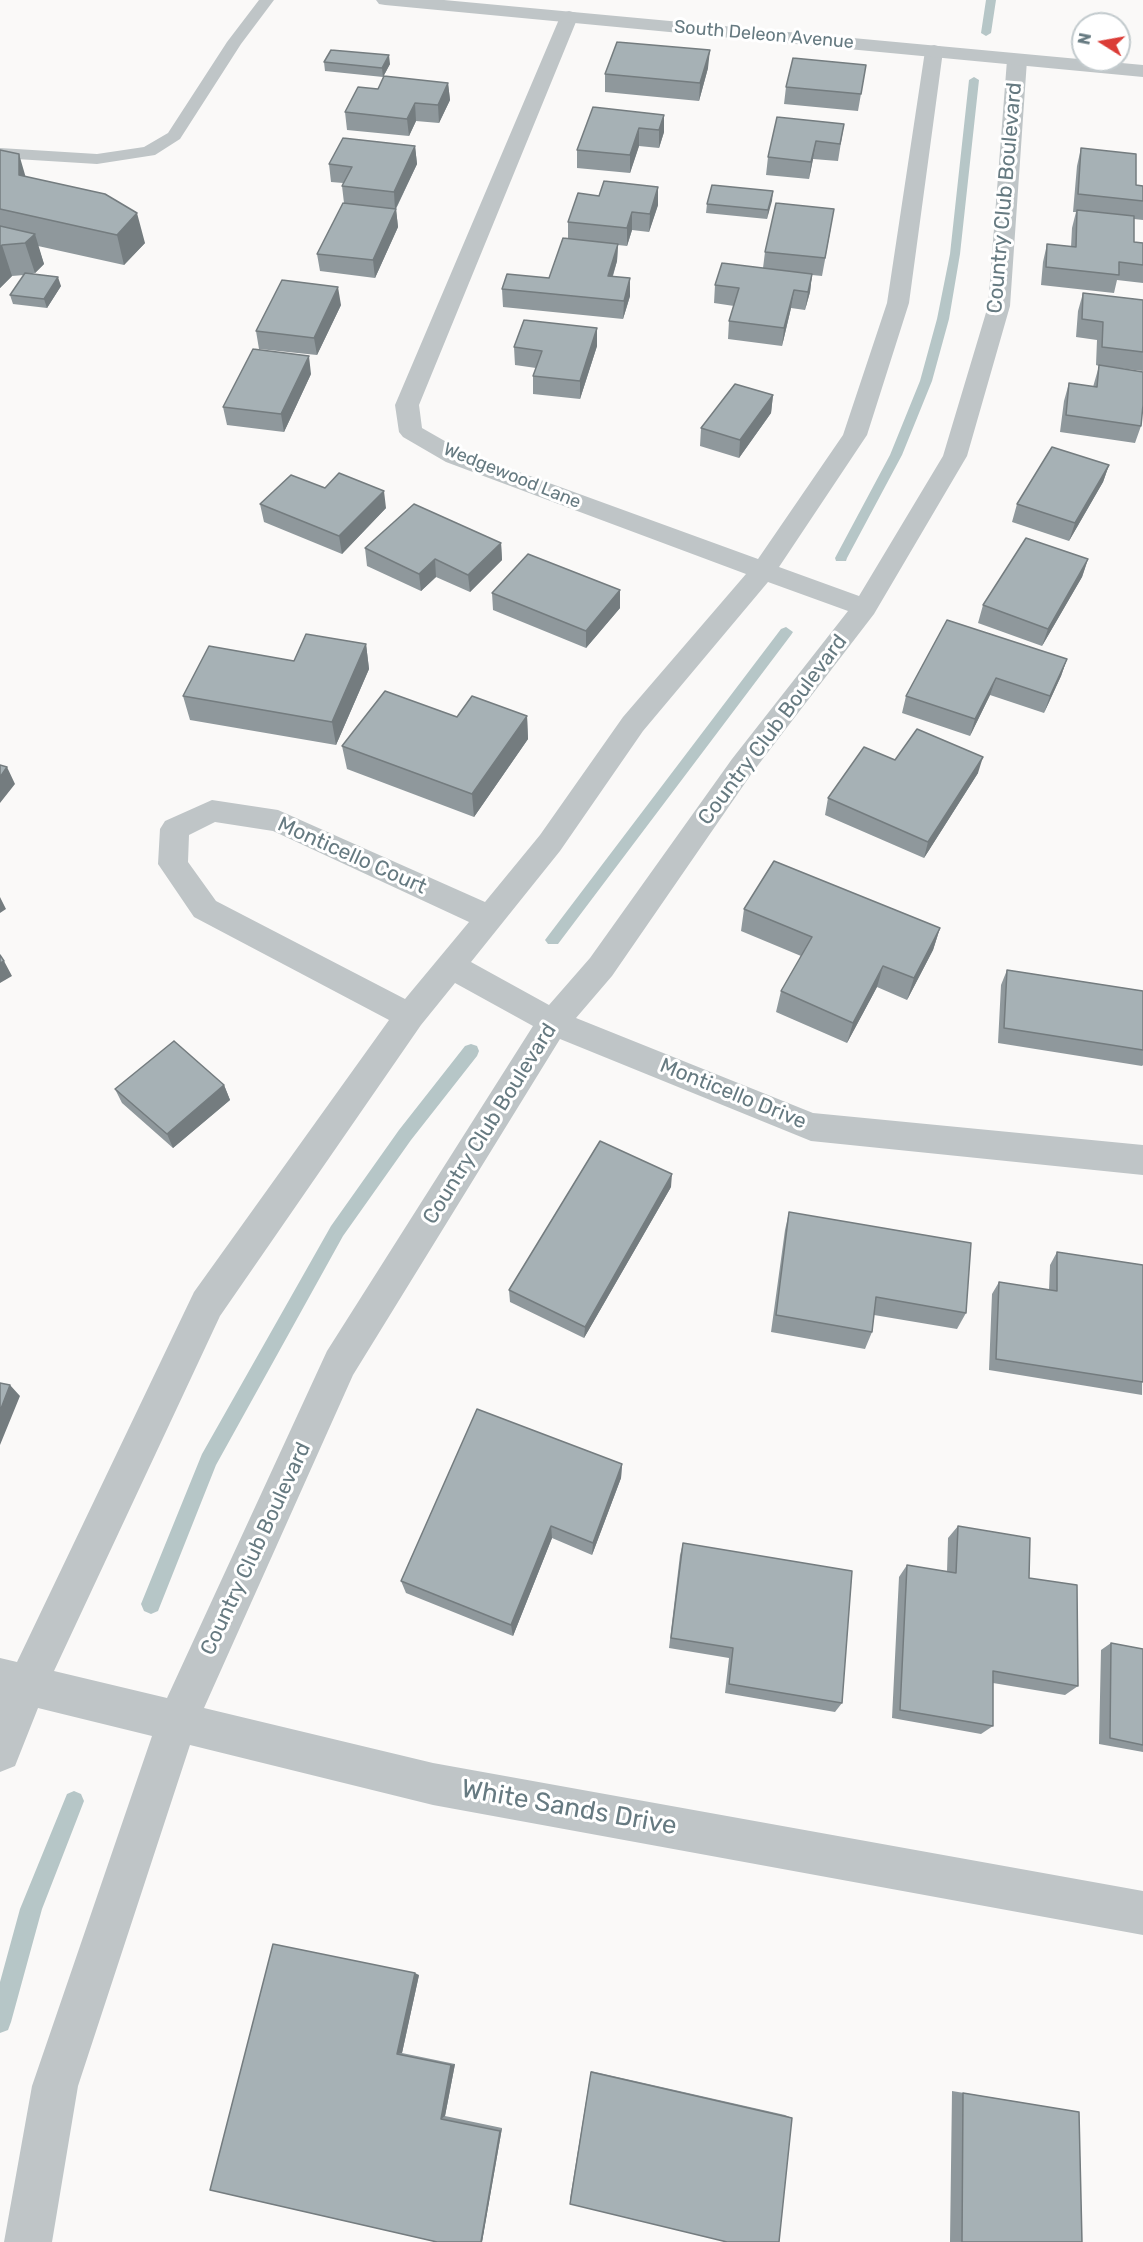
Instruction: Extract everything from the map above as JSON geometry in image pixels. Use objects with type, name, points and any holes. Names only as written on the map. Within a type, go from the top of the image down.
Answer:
[{"type":"street","name":"South Deleon Avenue","points":[[385,0],[1143,71]]},
{"type":"street","name":"Wedgewood Lane","points":[[569,17],[407,405],[411,432],[455,457],[865,608]]},
{"type":"street","points":[[0,1751],[13,1681],[207,1304],[410,1016],[550,843],[633,724],[764,570],[855,435],[898,303],[934,51]]},
{"type":"street","name":"Country Club Boulevard","points":[[28,2242],[55,2086],[177,1722],[340,1363],[553,1022],[601,967],[742,766],[865,608],[955,456],[999,306],[1017,60]]},
{"type":"street","name":"Monticello Court","points":[[410,1016],[205,909],[173,864],[175,829],[212,811],[278,821],[490,918]]},
{"type":"street","name":"Monticello Drive","points":[[451,966],[553,1022],[811,1127],[1143,1160]]},
{"type":"street","name":"White Sands Drive","points":[[13,1681],[433,1784],[1143,1913]]},
{"type":"lane","points":[[0,153],[97,159],[149,151],[174,136],[235,42],[267,0]]},
{"type":"building","points":[[617,42],[710,50],[700,83],[605,74]]},
{"type":"building","points":[[331,50],[389,55],[382,68],[324,62]]},
{"type":"building","points":[[793,58],[866,65],[861,94],[786,87]]},
{"type":"building","points":[[384,76],[448,83],[438,105],[415,103],[407,119],[345,112],[358,87],[378,89]]},
{"type":"building","points":[[593,107],[664,115],[659,130],[639,128],[630,155],[577,150]]},
{"type":"building","points":[[777,117],[844,124],[840,144],[816,141],[811,162],[768,157]]},
{"type":"building","points":[[343,138],[415,146],[394,192],[342,186],[352,167],[329,164]]},
{"type":"building","points":[[1081,148],[1136,154],[1136,185],[1143,186],[1143,201],[1078,194]]},
{"type":"building","points":[[0,150],[19,154],[19,175],[105,194],[137,213],[117,235],[0,209]]},
{"type":"building","points":[[604,181],[658,187],[650,214],[632,212],[627,228],[568,222],[578,193],[599,196]]},
{"type":"building","points":[[712,185],[773,191],[768,210],[707,204]]},
{"type":"building","points":[[343,203],[396,209],[373,260],[317,254]]},
{"type":"building","points":[[776,203],[834,209],[825,258],[765,252]]},
{"type":"building","points":[[1077,210],[1134,216],[1134,242],[1143,243],[1143,265],[1119,262],[1119,275],[1046,267],[1047,244],[1076,247]]},
{"type":"building","points":[[0,226],[35,234],[25,243],[0,247]]},
{"type":"building","points":[[563,238],[618,244],[608,276],[630,278],[624,301],[502,289],[507,274],[549,278]]},
{"type":"building","points":[[722,263],[812,274],[808,292],[794,290],[784,328],[729,321],[739,288],[715,285]]},
{"type":"building","points":[[25,273],[58,277],[44,299],[10,295]]},
{"type":"building","points":[[282,280],[338,287],[314,338],[256,331]]},
{"type":"building","points":[[1083,293],[1143,300],[1143,352],[1102,347],[1103,322],[1082,319]]},
{"type":"building","points":[[524,320],[597,328],[580,381],[533,376],[542,351],[514,347]]},
{"type":"building","points":[[253,349],[309,356],[281,414],[223,407]]},
{"type":"building","points":[[1099,365],[1143,372],[1141,426],[1066,415],[1069,383],[1097,387]]},
{"type":"building","points":[[735,384],[773,395],[740,440],[701,428]]},
{"type":"building","points":[[1052,447],[1109,465],[1075,523],[1017,504]]},
{"type":"building","points":[[339,473],[384,491],[339,536],[260,504],[291,475],[325,488]]},
{"type":"building","points":[[414,504],[501,543],[468,575],[435,559],[419,574],[365,548]]},
{"type":"building","points":[[1026,538],[1088,559],[1048,629],[983,605]]},
{"type":"building","points":[[528,554],[620,590],[586,631],[492,593]]},
{"type":"building","points":[[947,620],[1067,659],[1050,696],[996,678],[975,719],[906,696]]},
{"type":"building","points":[[306,634],[366,644],[332,722],[183,696],[209,646],[294,661]]},
{"type":"building","points":[[385,691],[457,717],[472,696],[527,716],[472,794],[342,746]]},
{"type":"building","points":[[917,729],[983,757],[928,842],[828,798],[864,747],[895,760]]},
{"type":"building","points":[[0,765],[7,767],[0,777]]},
{"type":"building","points":[[774,861],[940,928],[914,978],[883,966],[853,1023],[781,991],[812,937],[744,909]]},
{"type":"building","points":[[1007,970],[1143,991],[1143,1050],[1004,1028]]},
{"type":"building","points":[[174,1041],[224,1085],[167,1134],[115,1089]]},
{"type":"building","points":[[600,1141],[672,1174],[585,1327],[509,1290]]},
{"type":"building","points":[[789,1212],[971,1243],[966,1313],[876,1297],[872,1332],[776,1315]]},
{"type":"building","points":[[1057,1252],[1143,1265],[1143,1382],[996,1359],[999,1282],[1057,1291]]},
{"type":"building","points":[[0,1383],[10,1385],[0,1411]]},
{"type":"building","points":[[477,1409],[622,1464],[593,1543],[551,1526],[511,1625],[401,1581]]},
{"type":"building","points":[[958,1526],[1030,1538],[1029,1578],[1077,1585],[1078,1686],[993,1671],[993,1726],[900,1710],[907,1565],[956,1573]]},
{"type":"building","points":[[683,1543],[852,1571],[842,1703],[729,1684],[733,1648],[671,1638]]},
{"type":"building","points":[[1111,1643],[1143,1649],[1143,1745],[1110,1738]]},
{"type":"building","points":[[273,1944],[415,1973],[397,2054],[451,2065],[441,2119],[500,2131],[481,2242],[437,2242],[210,2190]]},
{"type":"building","points":[[591,2072],[792,2118],[779,2242],[727,2242],[570,2204]]},
{"type":"building","points":[[963,2093],[1079,2112],[1082,2242],[962,2242]]},
{"type":"waterway","points":[[986,33],[991,0]]},
{"type":"waterway","points":[[841,558],[896,455],[926,381],[943,319],[955,254],[974,80]]},
{"type":"waterway","points":[[553,940],[786,632]]},
{"type":"waterway","points":[[151,1604],[209,1460],[337,1231],[405,1135],[471,1051]]},
{"type":"waterway","points":[[0,2022],[31,1909],[74,1801]]}]
